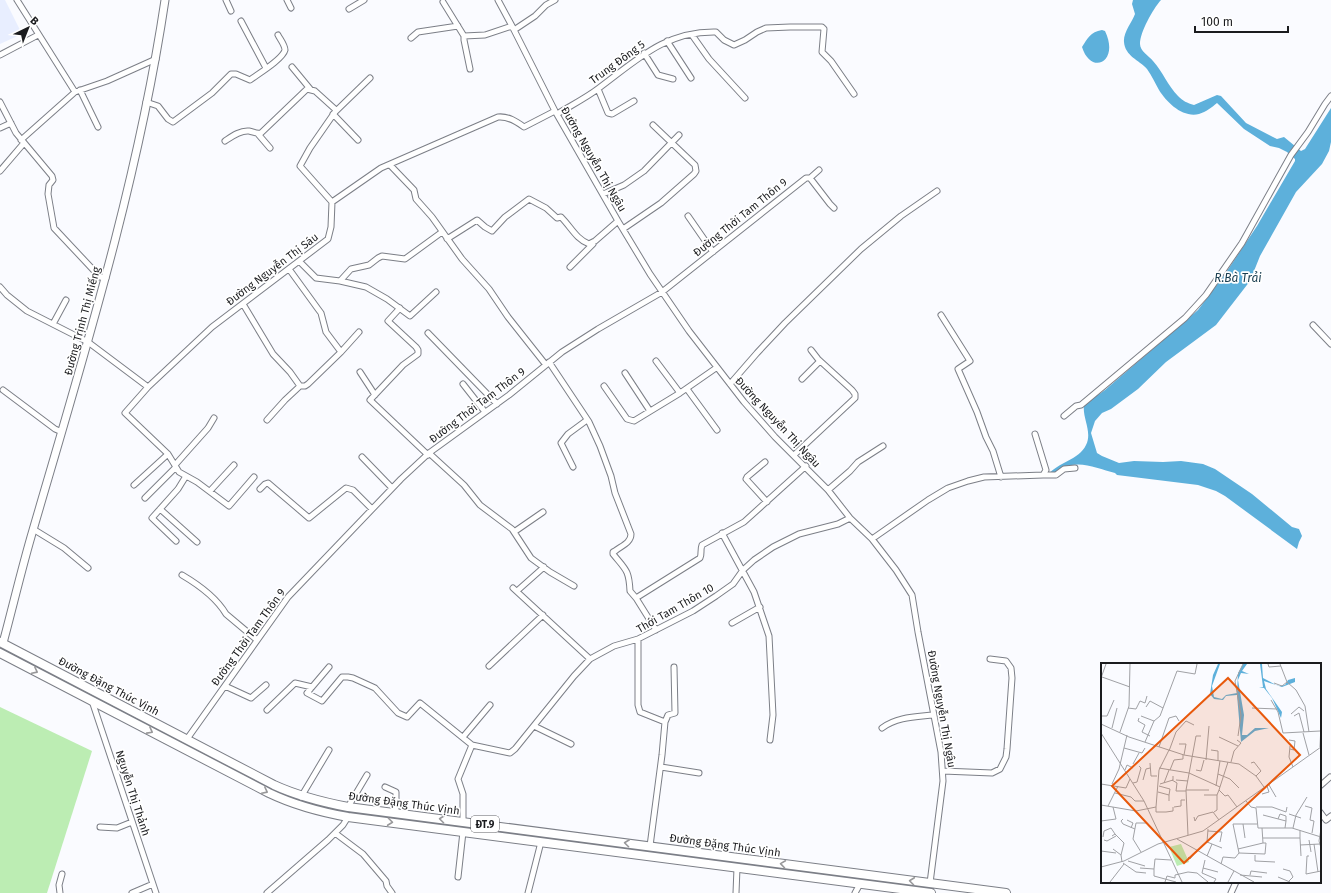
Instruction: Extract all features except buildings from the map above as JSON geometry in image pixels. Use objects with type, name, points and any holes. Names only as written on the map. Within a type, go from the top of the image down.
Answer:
[{"type":"main road","name":"Đường Trịnh Thị Miếng","points":[[2,642],[48,474],[62,432],[106,278],[156,59],[165,0]]},
{"type":"main road","points":[[0,653],[2,642]]},
{"type":"main road","name":"Đường Đặng Thúc Vịnh","points":[[2,642],[274,785],[301,797],[348,807],[1006,893]]},
{"type":"main road","name":"Đường Đặng Thúc Vịnh","points":[[0,653],[286,801],[316,811],[348,817],[860,884],[885,890],[930,893]]},
{"type":"main road","points":[[930,883],[930,893]]},
{"type":"street","points":[[17,0],[38,35],[77,91],[98,127]]},
{"type":"street","points":[[226,0],[231,11]]},
{"type":"street","points":[[287,0],[290,8]]},
{"type":"street","points":[[349,9],[364,0]]},
{"type":"street","name":"Đường Nguyễn Thị Ngâu","points":[[498,0],[556,113],[618,221],[662,292],[716,368],[775,437],[806,466],[828,490],[850,518],[872,539],[896,570],[912,595],[941,752],[943,771],[930,883]]},
{"type":"street","points":[[464,36],[485,35],[513,28],[554,0]]},
{"type":"street","points":[[443,2],[464,36],[470,69]]},
{"type":"street","points":[[241,21],[266,68]]},
{"type":"street","points":[[412,38],[418,32],[458,26]]},
{"type":"street","name":"Trung Đông 5","points":[[556,113],[598,89],[644,53],[675,38],[703,32],[716,32],[724,40],[734,44],[745,40],[766,28],[822,27],[824,29],[822,52],[831,60],[854,94]]},
{"type":"street","points":[[0,55],[38,35]]},
{"type":"street","points":[[146,102],[158,106],[168,119],[173,122],[212,93],[231,74],[236,74],[250,80],[280,58],[285,48],[278,35]]},
{"type":"street","points":[[692,35],[709,59],[745,98]]},
{"type":"street","points":[[667,42],[691,78]]},
{"type":"street","points":[[644,53],[658,75],[673,79]]},
{"type":"street","points":[[0,169],[23,141],[77,91],[107,81],[156,59]]},
{"type":"street","points":[[292,67],[311,90]]},
{"type":"street","points":[[370,78],[335,112],[310,148],[300,166],[332,202],[381,168],[498,117],[504,116],[524,127],[556,113]]},
{"type":"street","points":[[258,134],[261,133],[307,89],[315,91],[358,140]]},
{"type":"street","points":[[598,89],[608,113],[612,114],[634,101]]},
{"type":"street","points":[[1064,416],[1076,406],[1081,405],[1095,394],[1185,318],[1206,295],[1242,243],[1291,155],[1331,96]]},
{"type":"street","points":[[0,102],[23,141],[52,176],[53,180],[49,185],[48,194],[54,228],[100,277],[106,278]]},
{"type":"street","points":[[0,128],[11,123]]},
{"type":"street","points":[[623,229],[661,203],[696,171],[695,166],[654,124]]},
{"type":"street","points":[[225,141],[243,131],[249,131],[258,134],[270,148]]},
{"type":"street","points":[[603,194],[624,185],[644,171],[679,135]]},
{"type":"street","points":[[390,165],[414,190],[416,199],[432,217],[462,259],[489,289],[508,317],[547,364],[587,420],[600,446],[611,476],[615,493],[631,534],[629,541],[613,552],[629,576],[630,591],[656,630]]},
{"type":"street","name":"Đường Thời Tam Thôn 9","points":[[187,739],[288,597],[392,488],[428,454],[497,404],[547,364],[598,329],[662,292],[798,183],[806,178],[810,178],[819,170]]},
{"type":"street","points":[[810,178],[834,208]]},
{"type":"street","points":[[730,384],[757,352],[785,323],[861,249],[901,216],[937,191]]},
{"type":"street","points":[[447,239],[477,220],[492,231],[505,217],[529,199],[546,208],[558,218],[561,217],[570,230],[581,241],[589,244],[595,241]]},
{"type":"street","name":"Đường Nguyễn Thị Sáu","points":[[168,454],[125,413],[148,387],[212,327],[328,240],[331,227],[332,202]]},
{"type":"street","points":[[688,216],[713,252]]},
{"type":"street","points":[[570,266],[618,221]]},
{"type":"street","points":[[340,281],[351,269],[369,265],[382,256],[405,259],[442,232]]},
{"type":"street","points":[[300,262],[316,278],[340,281],[366,287],[380,294],[410,316],[436,292]]},
{"type":"street","points":[[289,269],[321,313],[326,332],[341,352]]},
{"type":"street","points":[[0,287],[7,295],[27,311],[88,342],[148,387]]},
{"type":"street","points":[[53,324],[66,300]]},
{"type":"street","points":[[243,304],[274,354],[300,386]]},
{"type":"street","points":[[400,308],[388,321],[418,350],[418,354],[403,365],[370,400],[464,485],[480,505],[512,529],[531,558],[574,586]]},
{"type":"street","points":[[941,315],[970,361],[958,369],[993,451],[1001,477]]},
{"type":"street","points":[[1313,325],[1331,344]]},
{"type":"street","points":[[267,420],[284,400],[300,386],[305,386],[308,384],[359,332]]},
{"type":"street","points":[[428,333],[497,404]]},
{"type":"street","points":[[794,455],[855,398],[855,394],[852,390],[820,361],[811,350]]},
{"type":"street","points":[[656,361],[680,394]]},
{"type":"street","points":[[802,379],[820,361]]},
{"type":"street","points":[[604,386],[627,419],[634,421],[680,394],[716,368]]},
{"type":"street","points":[[360,372],[375,395]]},
{"type":"street","points":[[625,373],[650,411]]},
{"type":"street","points":[[463,384],[485,412]]},
{"type":"street","points":[[687,389],[717,430]]},
{"type":"street","points":[[3,390],[55,429],[62,432]]},
{"type":"street","points":[[145,498],[208,428],[214,418]]},
{"type":"street","points":[[573,467],[561,443],[568,434],[587,420]]},
{"type":"street","points":[[1035,434],[1046,470],[1043,475]]},
{"type":"street","points":[[828,490],[858,462],[883,446]]},
{"type":"street","points":[[134,485],[168,454],[179,472],[210,491],[229,506],[254,477]]},
{"type":"street","points":[[362,457],[392,488]]},
{"type":"street","points":[[765,462],[746,479],[767,502]]},
{"type":"street","points":[[210,491],[234,465]]},
{"type":"street","points":[[636,598],[700,558],[702,555],[700,548],[702,545],[744,522],[806,466]]},
{"type":"street","points":[[872,539],[928,500],[948,488],[968,481],[1001,477],[1043,475],[1056,476],[1064,469],[1075,468]]},
{"type":"street","points":[[176,540],[152,518],[178,489],[186,476]]},
{"type":"street","points":[[260,489],[268,483],[309,518],[346,488],[353,490],[372,509]]},
{"type":"street","points":[[160,509],[197,542]]},
{"type":"street","points":[[514,532],[543,512]]},
{"type":"street","name":"Thới Tam Thôn 10","points":[[665,722],[640,712],[638,705],[638,639],[693,611],[716,596],[733,584],[743,570],[754,560],[773,547],[799,534],[838,524],[850,518]]},
{"type":"street","points":[[33,529],[64,548],[88,568]]},
{"type":"street","points":[[722,533],[754,592],[769,636],[773,715],[770,740]]},
{"type":"street","points":[[544,567],[515,590],[590,659]]},
{"type":"street","points":[[182,575],[204,589],[226,614],[257,640]]},
{"type":"street","points":[[732,623],[760,607]]},
{"type":"street","points":[[489,666],[543,615]]},
{"type":"street","points":[[329,667],[307,693],[322,701],[342,677],[348,676],[375,688],[398,713],[407,717],[420,703],[472,745],[510,753],[590,659],[614,646],[638,639]]},
{"type":"street","points":[[943,771],[992,773],[1000,769],[1002,765],[1007,750],[1012,678],[1011,668],[1006,661],[990,659]]},
{"type":"street","points":[[650,846],[661,767],[665,722],[668,715],[674,713],[674,667]]},
{"type":"street","points":[[267,710],[295,683],[312,688]]},
{"type":"street","points":[[225,686],[251,698],[266,685]]},
{"type":"street","name":"Nguyễn Thị Thảnh","points":[[92,700],[156,893]]},
{"type":"street","points":[[463,737],[490,705]]},
{"type":"street","points":[[882,728],[890,722],[904,718],[933,715]]},
{"type":"street","points":[[534,726],[571,744]]},
{"type":"street","points":[[463,822],[462,794],[458,779],[472,745]]},
{"type":"street","points":[[301,797],[329,750]]},
{"type":"street","points":[[661,767],[699,773]]},
{"type":"street","points":[[348,807],[367,775]]},
{"type":"street","points":[[1321,785],[1330,777]]},
{"type":"street","points":[[385,787],[396,792],[396,813]]},
{"type":"street","points":[[1321,813],[1326,820],[1331,816]]},
{"type":"street","points":[[268,893],[335,833],[348,817]]},
{"type":"street","points":[[100,827],[116,828],[132,822]]},
{"type":"street","points":[[458,877],[463,832]]},
{"type":"street","points":[[335,833],[363,854],[386,881],[387,886],[392,893]]},
{"type":"street","points":[[528,893],[541,842]]},
{"type":"street","points":[[736,893],[737,868]]},
{"type":"street","points":[[60,893],[59,885],[62,874]]},
{"type":"street","points":[[1231,893],[1236,883]]},
{"type":"street","points":[[132,893],[153,884]]},
{"type":"street","points":[[856,893],[860,884]]},
{"type":"shaded area","points":[[0,0],[5,0],[22,34],[0,44]]},
{"type":"green space","points":[[0,707],[92,751],[47,893],[0,893]]},
{"type":"water","name":"R.Bà Trải","points":[[1133,0],[1161,0],[1154,9],[1142,33],[1140,47],[1157,65],[1171,88],[1183,101],[1194,105],[1217,95],[1221,96],[1246,123],[1277,139],[1284,137],[1301,151],[1305,149],[1331,108],[1331,142],[1329,151],[1322,164],[1296,192],[1260,256],[1250,281],[1216,325],[1166,362],[1138,389],[1111,409],[1102,413],[1095,421],[1091,433],[1097,453],[1119,463],[1134,461],[1181,461],[1203,464],[1215,469],[1252,494],[1292,527],[1299,529],[1302,536],[1297,549],[1225,496],[1216,491],[1198,485],[1117,475],[1096,467],[1077,464],[1065,467],[1056,473],[1048,475],[1057,467],[1074,458],[1086,445],[1088,433],[1084,415],[1084,403],[1087,397],[1098,395],[1105,390],[1198,310],[1225,274],[1257,226],[1295,161],[1295,159],[1287,152],[1270,146],[1244,129],[1217,103],[1204,112],[1193,115],[1181,112],[1166,100],[1147,69],[1127,51],[1125,47],[1125,35],[1135,14],[1132,4]]},
{"type":"water","points":[[1102,30],[1105,31],[1109,42],[1109,51],[1107,57],[1102,62],[1097,63],[1086,56],[1082,47],[1092,34]]}]
